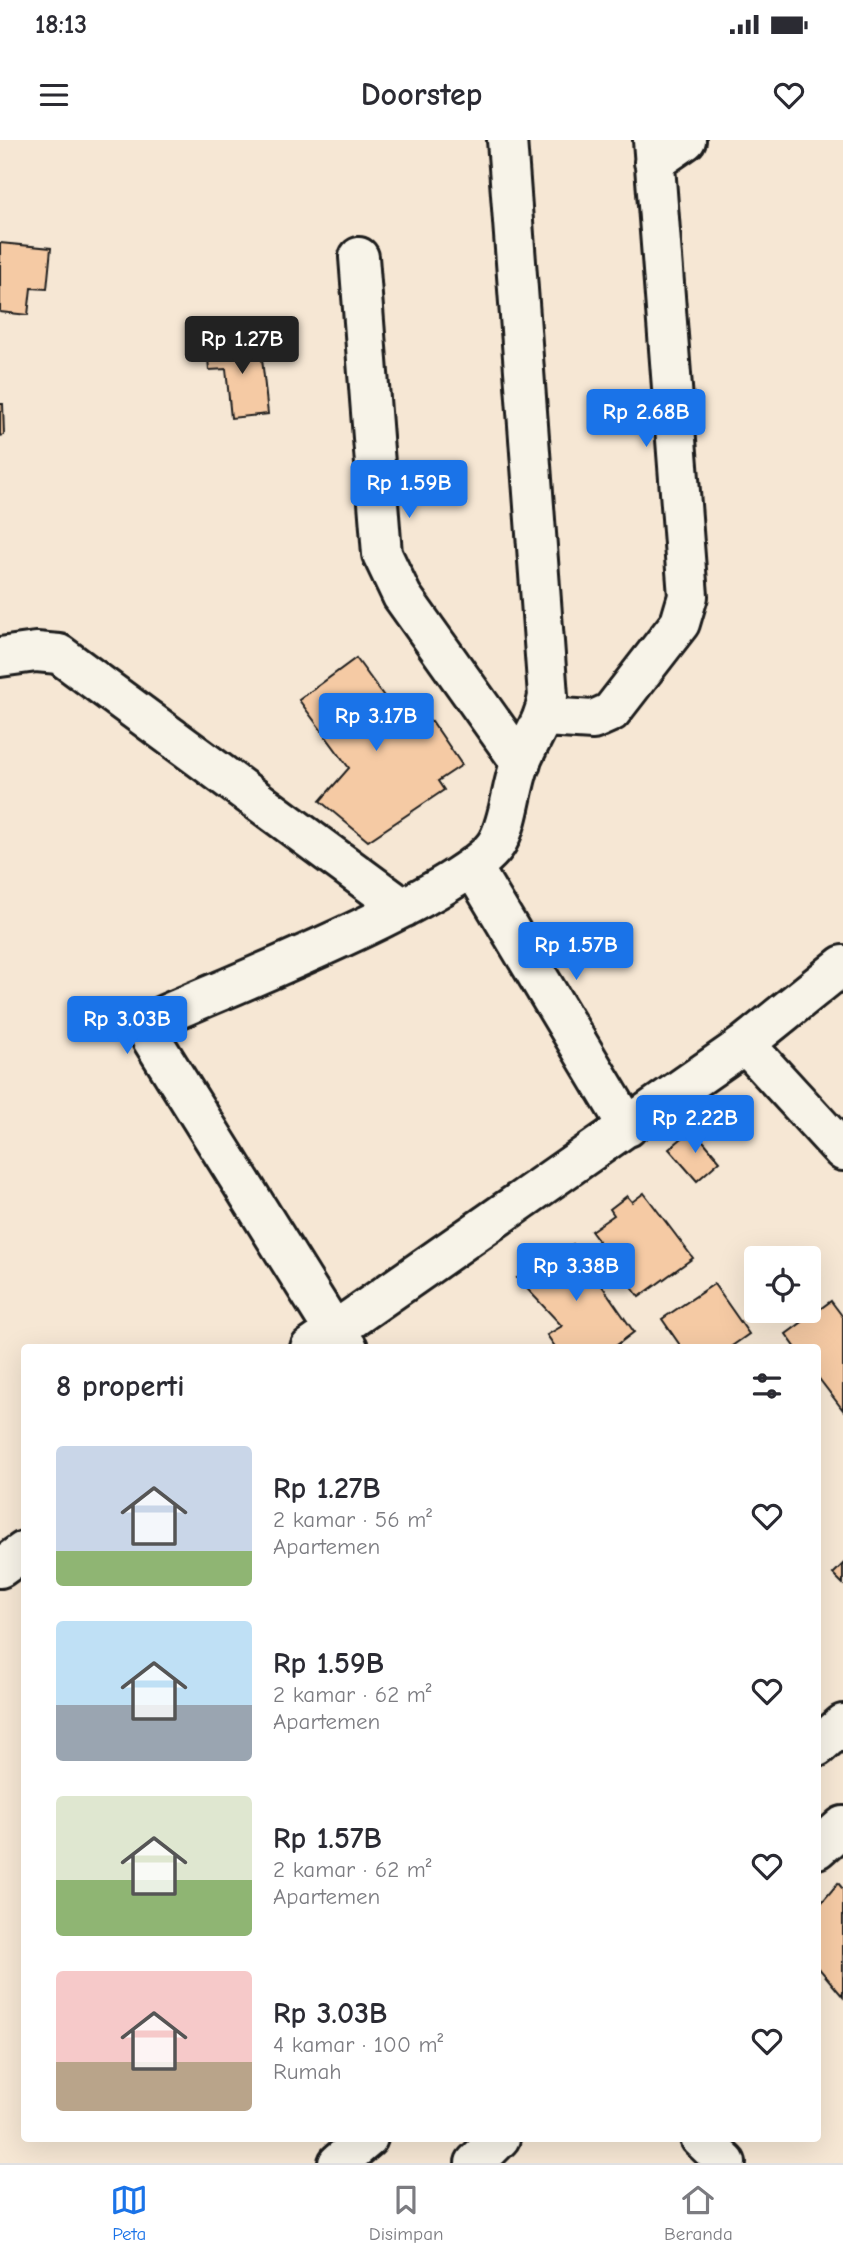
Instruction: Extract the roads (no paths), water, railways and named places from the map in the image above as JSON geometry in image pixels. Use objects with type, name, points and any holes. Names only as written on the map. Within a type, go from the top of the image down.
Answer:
[{"type":"street","points":[[507,140],[548,696],[545,717],[521,763],[498,841],[473,868],[402,908],[162,1016],[150,1031],[151,1038],[331,1342],[745,1044],[843,965]]},
{"type":"street","points":[[545,717],[593,720],[611,712],[680,624],[686,610],[688,596],[653,151],[686,140]]},
{"type":"street","points":[[359,257],[382,554],[402,596],[521,763]]},
{"type":"street","points":[[0,657],[36,652],[59,653],[402,908]]},
{"type":"street","points":[[473,868],[628,1127]]},
{"type":"street","points":[[745,1044],[843,1151]]},
{"type":"street","points":[[0,1568],[21,1553]]},
{"type":"street","points":[[821,1743],[843,1724]]},
{"type":"street","points":[[821,1845],[843,1826]]},
{"type":"street","points":[[338,2163],[363,2142]]},
{"type":"street","points":[[475,2163],[496,2142]]},
{"type":"street","points":[[704,2142],[726,2163]]}]
